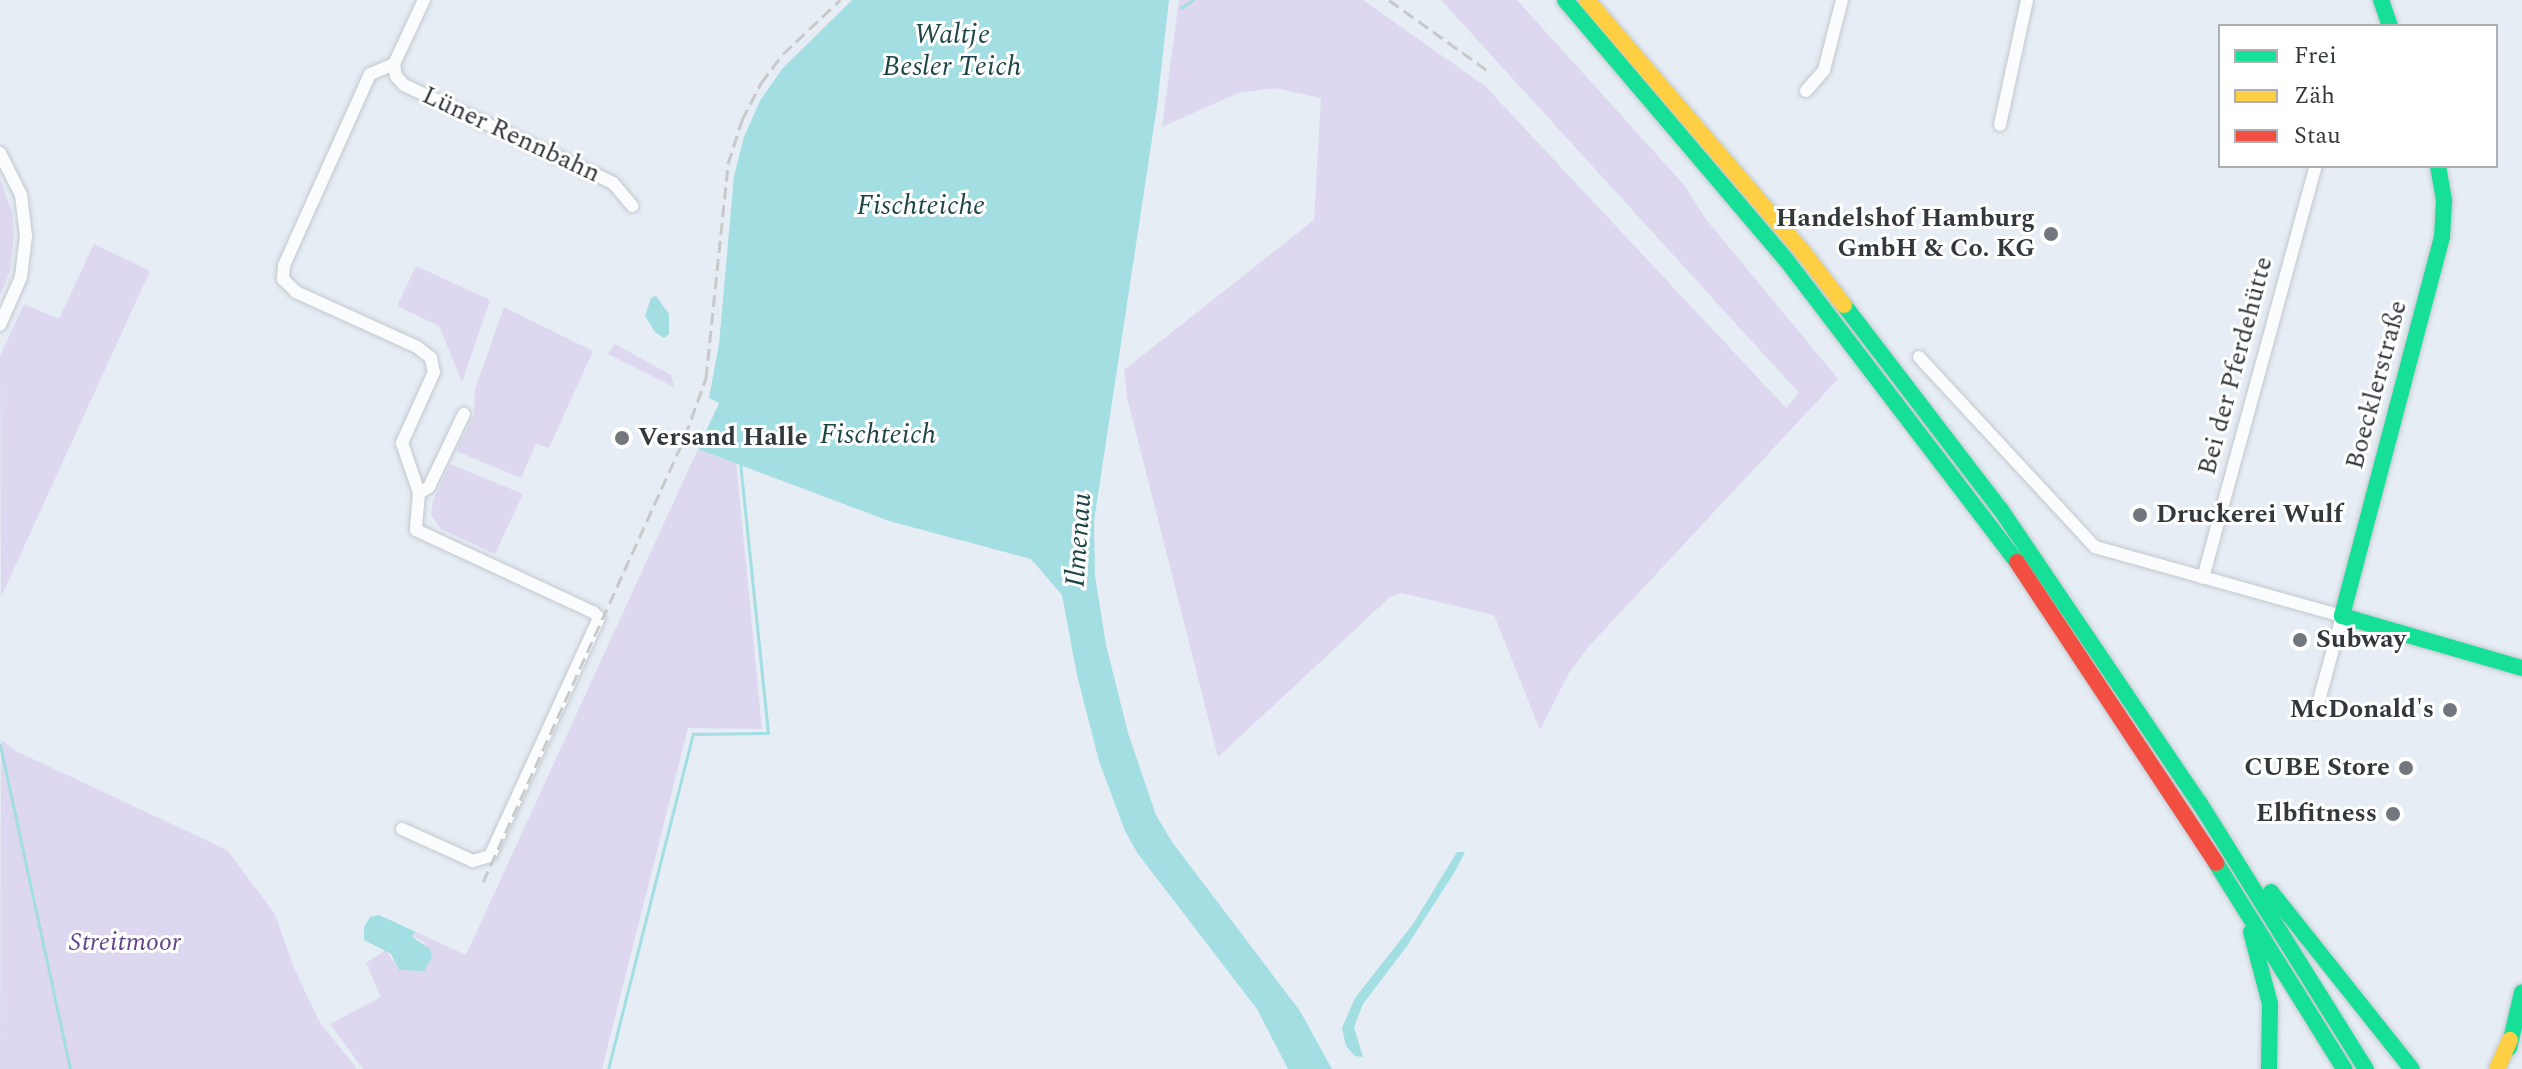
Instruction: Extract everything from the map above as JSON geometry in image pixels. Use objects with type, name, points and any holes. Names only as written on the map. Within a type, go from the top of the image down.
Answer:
[{"type":"main road","points":[[1565,0],[1787,261],[1987,520],[2073,642],[2239,897],[2344,1069]]},
{"type":"main road","points":[[1587,0],[1735,170],[1903,379],[2087,632],[2199,802],[2366,1069]]},
{"type":"main road","points":[[2381,0],[2389,24]]},
{"type":"main road","name":"Boecklerstraße","points":[[2342,616],[2442,237],[2444,200],[2438,168]]},
{"type":"main road","points":[[2342,616],[2504,660],[2522,668]]},
{"type":"main road","points":[[2504,660],[2522,660]]},
{"type":"main road","points":[[2199,802],[2412,1069]]},
{"type":"main road","points":[[2239,897],[2268,994],[2272,1029],[2269,1069]]},
{"type":"main road","points":[[2505,1060],[2522,992]]},
{"type":"street","points":[[402,829],[473,861],[490,856],[599,618],[593,612],[416,530],[419,493],[402,443],[434,372],[431,358],[417,347],[296,292],[283,279],[283,271],[370,74],[394,64],[424,0]]},
{"type":"street","points":[[1806,91],[1824,70],[1842,0]]},
{"type":"street","points":[[2000,125],[2027,0]]},
{"type":"street","name":"Lüner Rennbahn","points":[[394,64],[396,76],[404,85],[613,183],[632,206]]},
{"type":"street","points":[[0,153],[21,195],[26,236],[21,277],[0,325]]},
{"type":"street","name":"Bei der Pferdehütte","points":[[2203,578],[2315,168]]},
{"type":"street","points":[[1919,357],[2086,541],[2095,547],[2342,616],[2316,712]]},
{"type":"street","points":[[419,493],[429,487],[464,414]]},
{"type":"green space","points":[[1179,0],[1363,0],[1485,86],[1786,408],[1799,393],[1441,0],[1517,0],[1685,186],[1705,218],[1838,379],[1589,646],[1569,673],[1540,730],[1494,615],[1401,593],[1390,597],[1218,757],[1127,397],[1124,370],[1314,220],[1321,98],[1275,88],[1238,93],[1162,127]]},
{"type":"green space","points":[[0,178],[12,212],[14,235],[10,271],[0,296]]},
{"type":"green space","points":[[94,244],[150,271],[1,597],[0,356],[24,304],[59,319]]},
{"type":"green space","points":[[416,266],[490,300],[462,382],[439,326],[397,306]]},
{"type":"green space","points":[[504,307],[593,351],[549,448],[536,444],[521,478],[456,451],[474,415],[475,389]]},
{"type":"green space","points":[[615,344],[671,375],[674,387],[608,354]]},
{"type":"green space","points":[[698,449],[736,461],[762,729],[688,728],[602,1069],[363,1069],[330,1024],[381,997],[366,963],[386,950],[399,970],[424,971],[425,943],[412,935],[416,932],[466,955]]},
{"type":"green space","points":[[450,464],[523,494],[495,554],[441,529],[431,515],[433,501]]},
{"type":"green space","name":"Streitmoor","points":[[1,740],[18,752],[227,850],[275,914],[294,968],[319,1021],[357,1069],[0,1069]]},
{"type":"water","name":"Fischteiche","points":[[852,0],[1169,0],[1157,106],[1094,521],[1095,576],[1106,645],[1128,733],[1156,815],[1172,842],[1300,1011],[1332,1069],[1288,1069],[1257,1009],[1138,854],[1125,831],[1099,761],[1077,675],[1062,595],[1031,559],[889,521],[698,449],[719,403],[709,398],[719,344],[734,176],[744,137],[760,101],[782,69]]},
{"type":"water","points":[[656,296],[669,314],[669,334],[664,338],[655,332],[645,316],[651,298]]},
{"type":"water","points":[[1457,852],[1465,852],[1454,873],[1407,946],[1363,1004],[1354,1027],[1363,1057],[1355,1056],[1346,1046],[1342,1028],[1355,998],[1413,924]]},
{"type":"water","points":[[379,915],[416,932],[412,935],[415,939],[430,949],[432,958],[424,971],[399,970],[391,954],[364,940],[364,927],[370,917]]},
{"type":"waterway","points":[[1181,8],[1193,0]]},
{"type":"waterway","points":[[608,1069],[693,734],[768,733],[740,460]]},
{"type":"waterway","points":[[0,745],[70,1069]]},
{"type":"railway","points":[[483,882],[685,436],[706,378],[728,164],[742,120],[761,83],[783,54],[840,0]]},
{"type":"railway","points":[[1389,0],[1491,73]]},
{"type":"traffic: fast","points":[[1565,0],[1787,261],[2017,562]]},
{"type":"traffic: fast","points":[[2381,0],[2389,24]]},
{"type":"traffic: fast","points":[[2438,168],[2444,200],[2442,237],[2342,616],[2522,668]]},
{"type":"traffic: fast","points":[[1844,305],[2001,510],[2199,802],[2366,1069]]},
{"type":"traffic: fast","points":[[2216,863],[2344,1069]]},
{"type":"traffic: fast","points":[[2271,892],[2412,1069]]},
{"type":"traffic: fast","points":[[2251,932],[2270,1004],[2269,1069]]},
{"type":"traffic: fast","points":[[2509,1048],[2522,992]]},
{"type":"traffic: slow","points":[[1587,0],[1803,252],[1844,305]]},
{"type":"traffic: slow","points":[[2497,1069],[2510,1040]]},
{"type":"traffic: jam","points":[[2017,562],[2216,863]]},
{"type":"place","name":"Handelshof Hamburg GmbH & Co. KG","points":[[2051,234]]},
{"type":"place","name":"Versand Halle","points":[[622,438]]},
{"type":"place","name":"Druckerei Wulf","points":[[2140,515]]},
{"type":"place","name":"Subway","points":[[2300,640]]},
{"type":"place","name":"McDonald's","points":[[2450,710]]},
{"type":"place","name":"CUBE Store","points":[[2406,768]]},
{"type":"place","name":"Elbfitness","points":[[2393,814]]},
{"type":"water label","name":"Waltje Besler Teich","points":[[952,51]]},
{"type":"water label","name":"Fischteich","points":[[878,435]]},
{"type":"water label","name":"Ilmenau","points":[[1079,540]]}]
